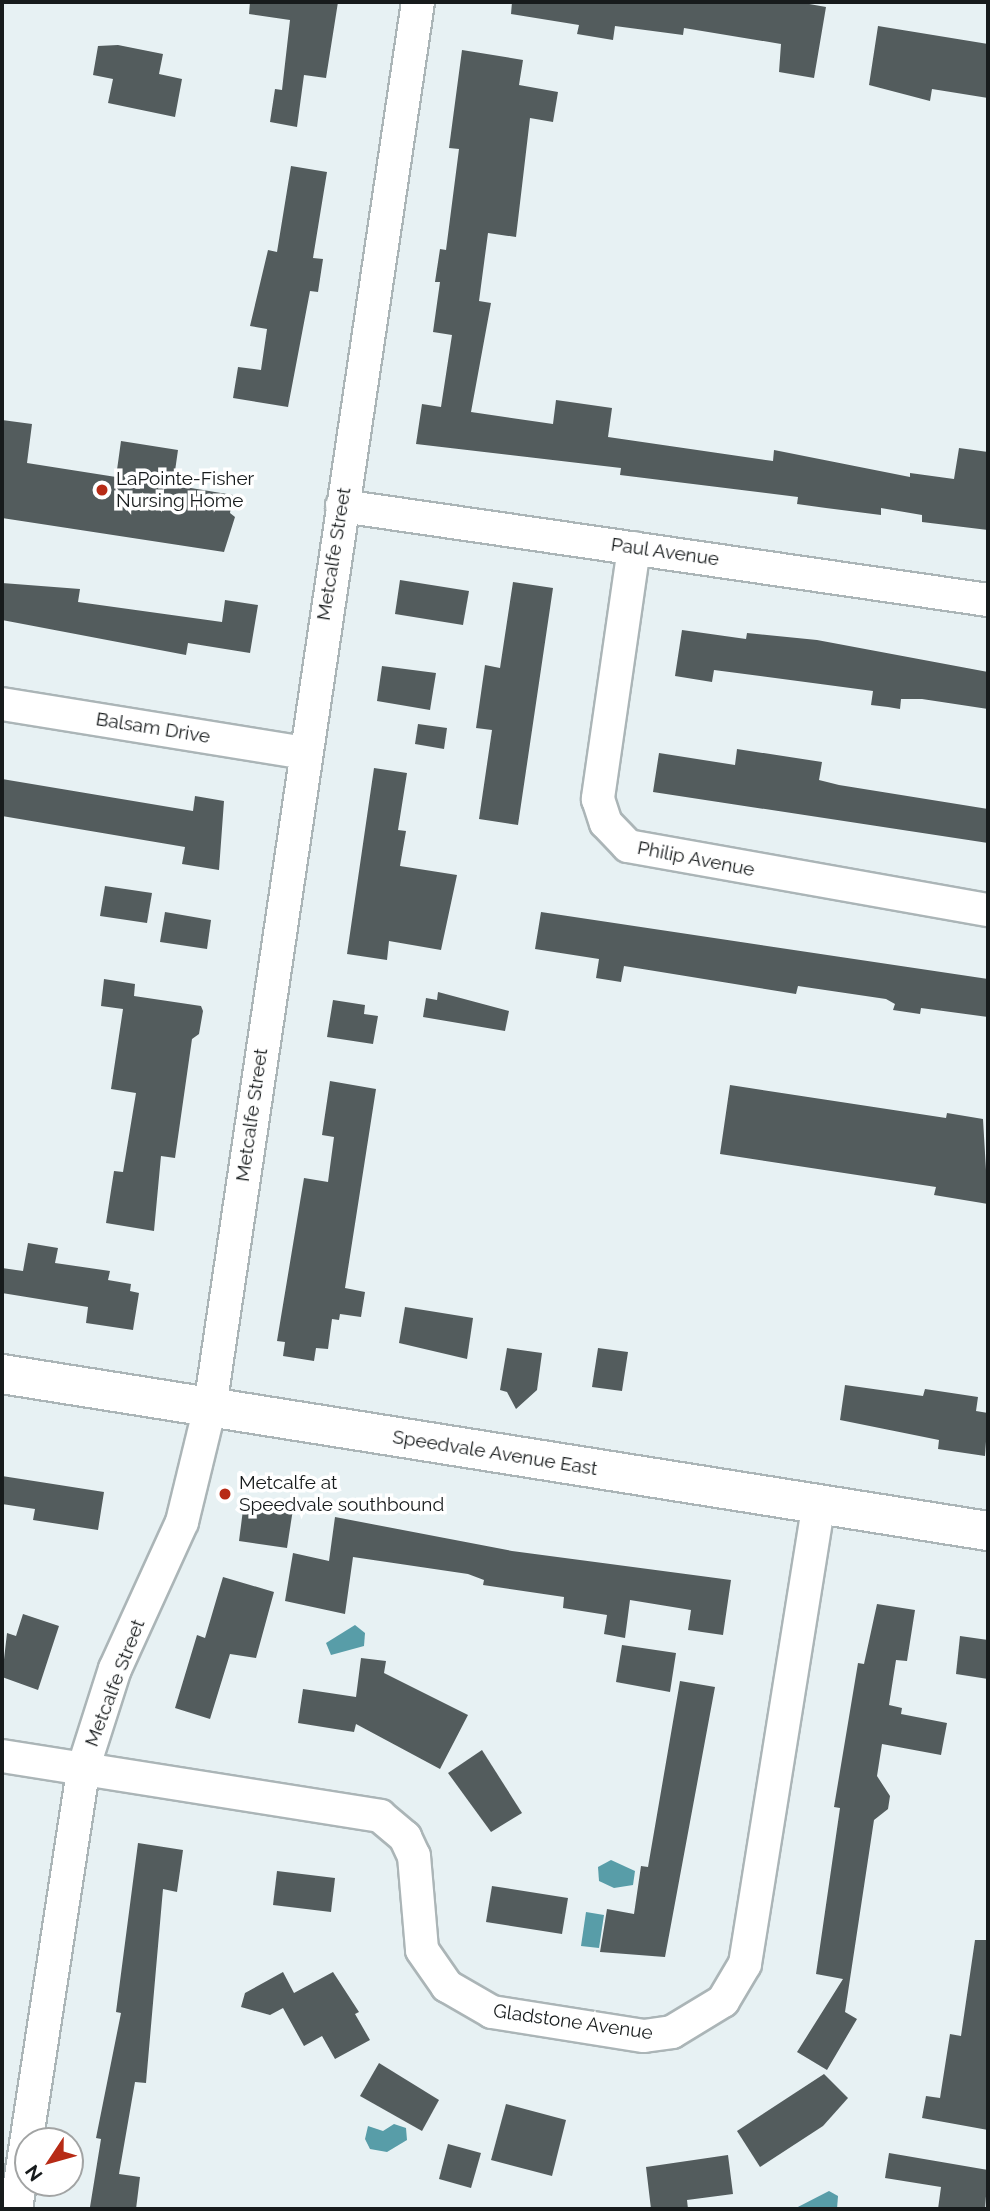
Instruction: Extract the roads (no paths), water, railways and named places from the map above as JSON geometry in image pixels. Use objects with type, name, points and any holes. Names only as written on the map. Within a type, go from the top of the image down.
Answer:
[{"type":"main road","name":"Speedvale Avenue East","points":[[2,1374],[988,1531]]},
{"type":"street","name":"Metcalfe Street","points":[[16,2209],[83,1769],[116,1669],[182,1522],[210,1407],[303,753],[418,2]]},
{"type":"street","name":"Paul Avenue","points":[[342,506],[988,600]]},
{"type":"street","name":"Philip Avenue","points":[[634,548],[598,799],[606,823],[628,846],[988,910]]},
{"type":"street","name":"Balsam Drive","points":[[2,704],[303,753]]},
{"type":"street","name":"Gladstone Avenue","points":[[2,1756],[380,1816],[405,1837],[414,1856],[427,1960],[447,1986],[469,2002],[492,2012],[644,2036],[686,2027],[723,2001],[745,1964],[818,1506]]},
{"type":"water","points":[[355,1625],[365,1633],[364,1646],[331,1655],[326,1643]]},
{"type":"water","points":[[611,1860],[635,1871],[633,1885],[614,1888],[599,1881],[598,1867]]},
{"type":"water","points":[[586,1912],[604,1915],[599,1948],[581,1946]]},
{"type":"water","points":[[394,2124],[406,2128],[407,2140],[387,2152],[370,2149],[365,2139],[368,2126],[383,2131]]},
{"type":"water","points":[[829,2191],[838,2196],[837,2209],[794,2209]]},
{"type":"place","name":"LaPointe-Fisher Nursing Home","points":[[102,490]]},
{"type":"place","name":"Metcalfe at Speedvale southbound","points":[[225,1494]]}]
